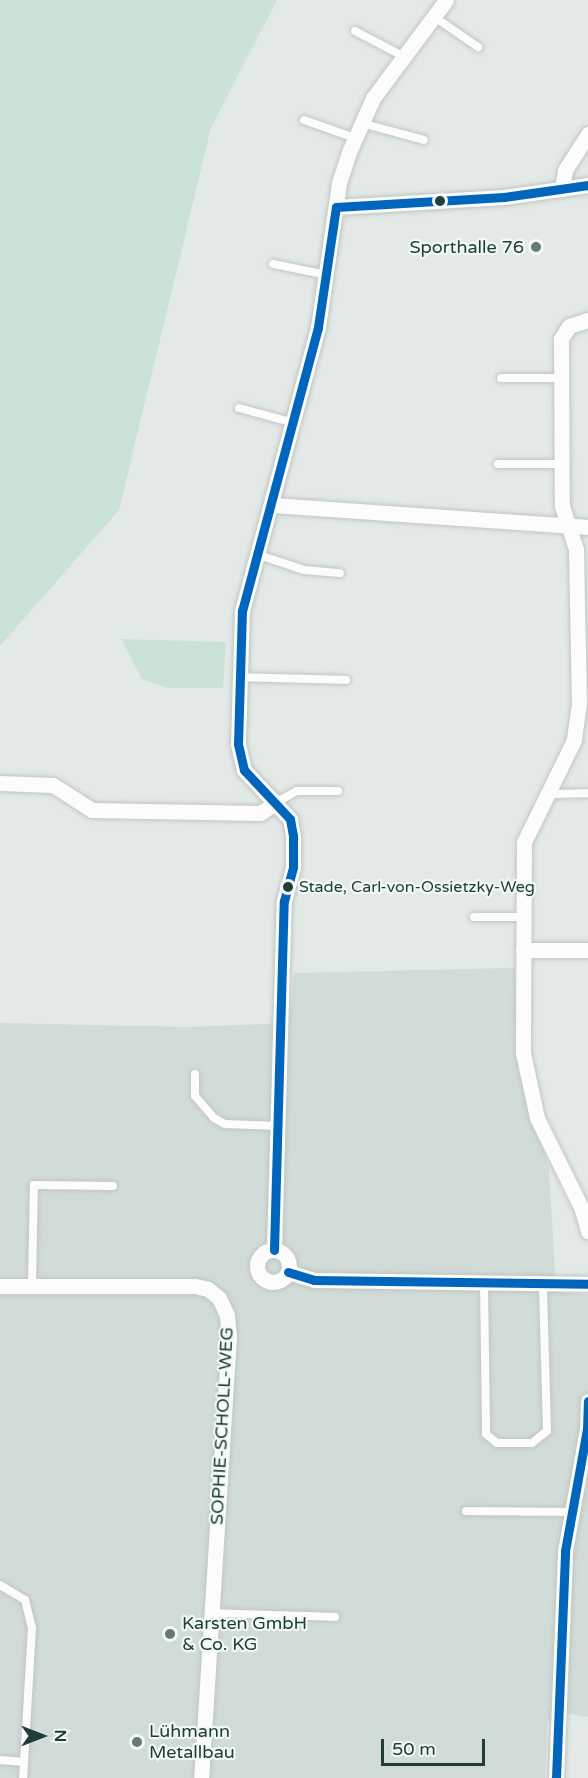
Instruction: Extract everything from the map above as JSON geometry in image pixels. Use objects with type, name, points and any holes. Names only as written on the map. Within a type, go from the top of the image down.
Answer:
[{"type":"street","points":[[274,1250],[284,901],[293,867],[293,836],[290,819],[277,802],[244,770],[238,744],[242,611],[249,579],[259,555],[273,506],[291,422],[318,327],[339,183],[373,98],[432,15],[446,0]]},
{"type":"street","points":[[562,189],[565,170],[588,134]]},
{"type":"street","points":[[336,207],[504,197],[588,185]]},
{"type":"street","points":[[588,320],[569,326],[561,339],[562,506],[576,549],[583,635],[584,690],[574,740],[524,842],[523,858],[523,1053],[537,1118],[582,1209],[588,1231]]},
{"type":"street","points":[[273,506],[588,527]]},
{"type":"street","points":[[0,783],[53,785],[92,810],[260,813],[277,802]]},
{"type":"street","points":[[523,950],[588,950]]},
{"type":"street","points":[[274,1250],[286,1257],[288,1272],[281,1280],[270,1282],[258,1273],[259,1257],[274,1250]]},
{"type":"street","points":[[288,1272],[314,1280],[588,1284]]},
{"type":"street","name":"SOPHIE-SCHOLL-WEG","points":[[0,1286],[195,1286],[208,1289],[219,1298],[227,1315],[229,1336],[201,1778]]},
{"type":"street","points":[[556,1778],[561,1609],[572,1512],[587,1429],[588,1401]]},
{"type":"lane","points":[[432,15],[478,47]]},
{"type":"lane","points":[[355,30],[403,56]]},
{"type":"lane","points":[[304,120],[358,131],[424,140]]},
{"type":"lane","points":[[273,264],[327,275]]},
{"type":"lane","points":[[501,378],[561,378]]},
{"type":"lane","points":[[239,408],[291,422]]},
{"type":"lane","points":[[498,464],[561,464]]},
{"type":"lane","points":[[259,555],[304,570],[340,573]]},
{"type":"lane","points":[[239,677],[346,680]]},
{"type":"lane","points":[[277,802],[297,791],[338,791]]},
{"type":"lane","points":[[549,794],[588,793]]},
{"type":"lane","points":[[474,917],[523,917]]},
{"type":"lane","points":[[195,1074],[195,1096],[214,1118],[225,1124],[278,1126]]},
{"type":"lane","points":[[32,1285],[34,1185],[113,1186]]},
{"type":"lane","points":[[484,1283],[486,1434],[497,1443],[532,1443],[547,1431],[543,1284]]},
{"type":"lane","points":[[466,1511],[572,1512]]},
{"type":"lane","points":[[0,1586],[25,1600],[32,1628],[23,1778]]},
{"type":"lane","points":[[212,1613],[335,1617]]},
{"type":"lane","points":[[0,1760],[24,1762]]},
{"type":"shaded area","points":[[515,968],[518,1070],[549,1168],[556,1292],[588,1295],[588,1717],[557,1712],[547,1724],[545,1778],[0,1778],[0,1023],[188,1027],[289,1023],[294,973]]},
{"type":"green space","points":[[0,0],[277,0],[211,128],[119,510],[0,646]]},
{"type":"green space","points":[[121,639],[226,642],[223,688],[167,688],[142,679]]},
{"type":"transit line","points":[[274,1250],[284,901],[293,867],[293,836],[290,819],[244,770],[238,744],[242,611],[318,327],[336,207],[504,197],[588,185]]},
{"type":"transit line","points":[[288,1272],[314,1280],[588,1284]]},
{"type":"transit line","points":[[556,1778],[565,1551],[587,1429],[588,1401]]},
{"type":"place","name":"Sporthalle 76","points":[[536,247]]},
{"type":"place","name":"Stade, Carl-von-Ossietzky-Weg","points":[[288,887]]},
{"type":"place","name":"Karsten GmbH & Co. KG","points":[[170,1634]]},
{"type":"place","name":"Lühmann Metallbau","points":[[137,1742]]}]
